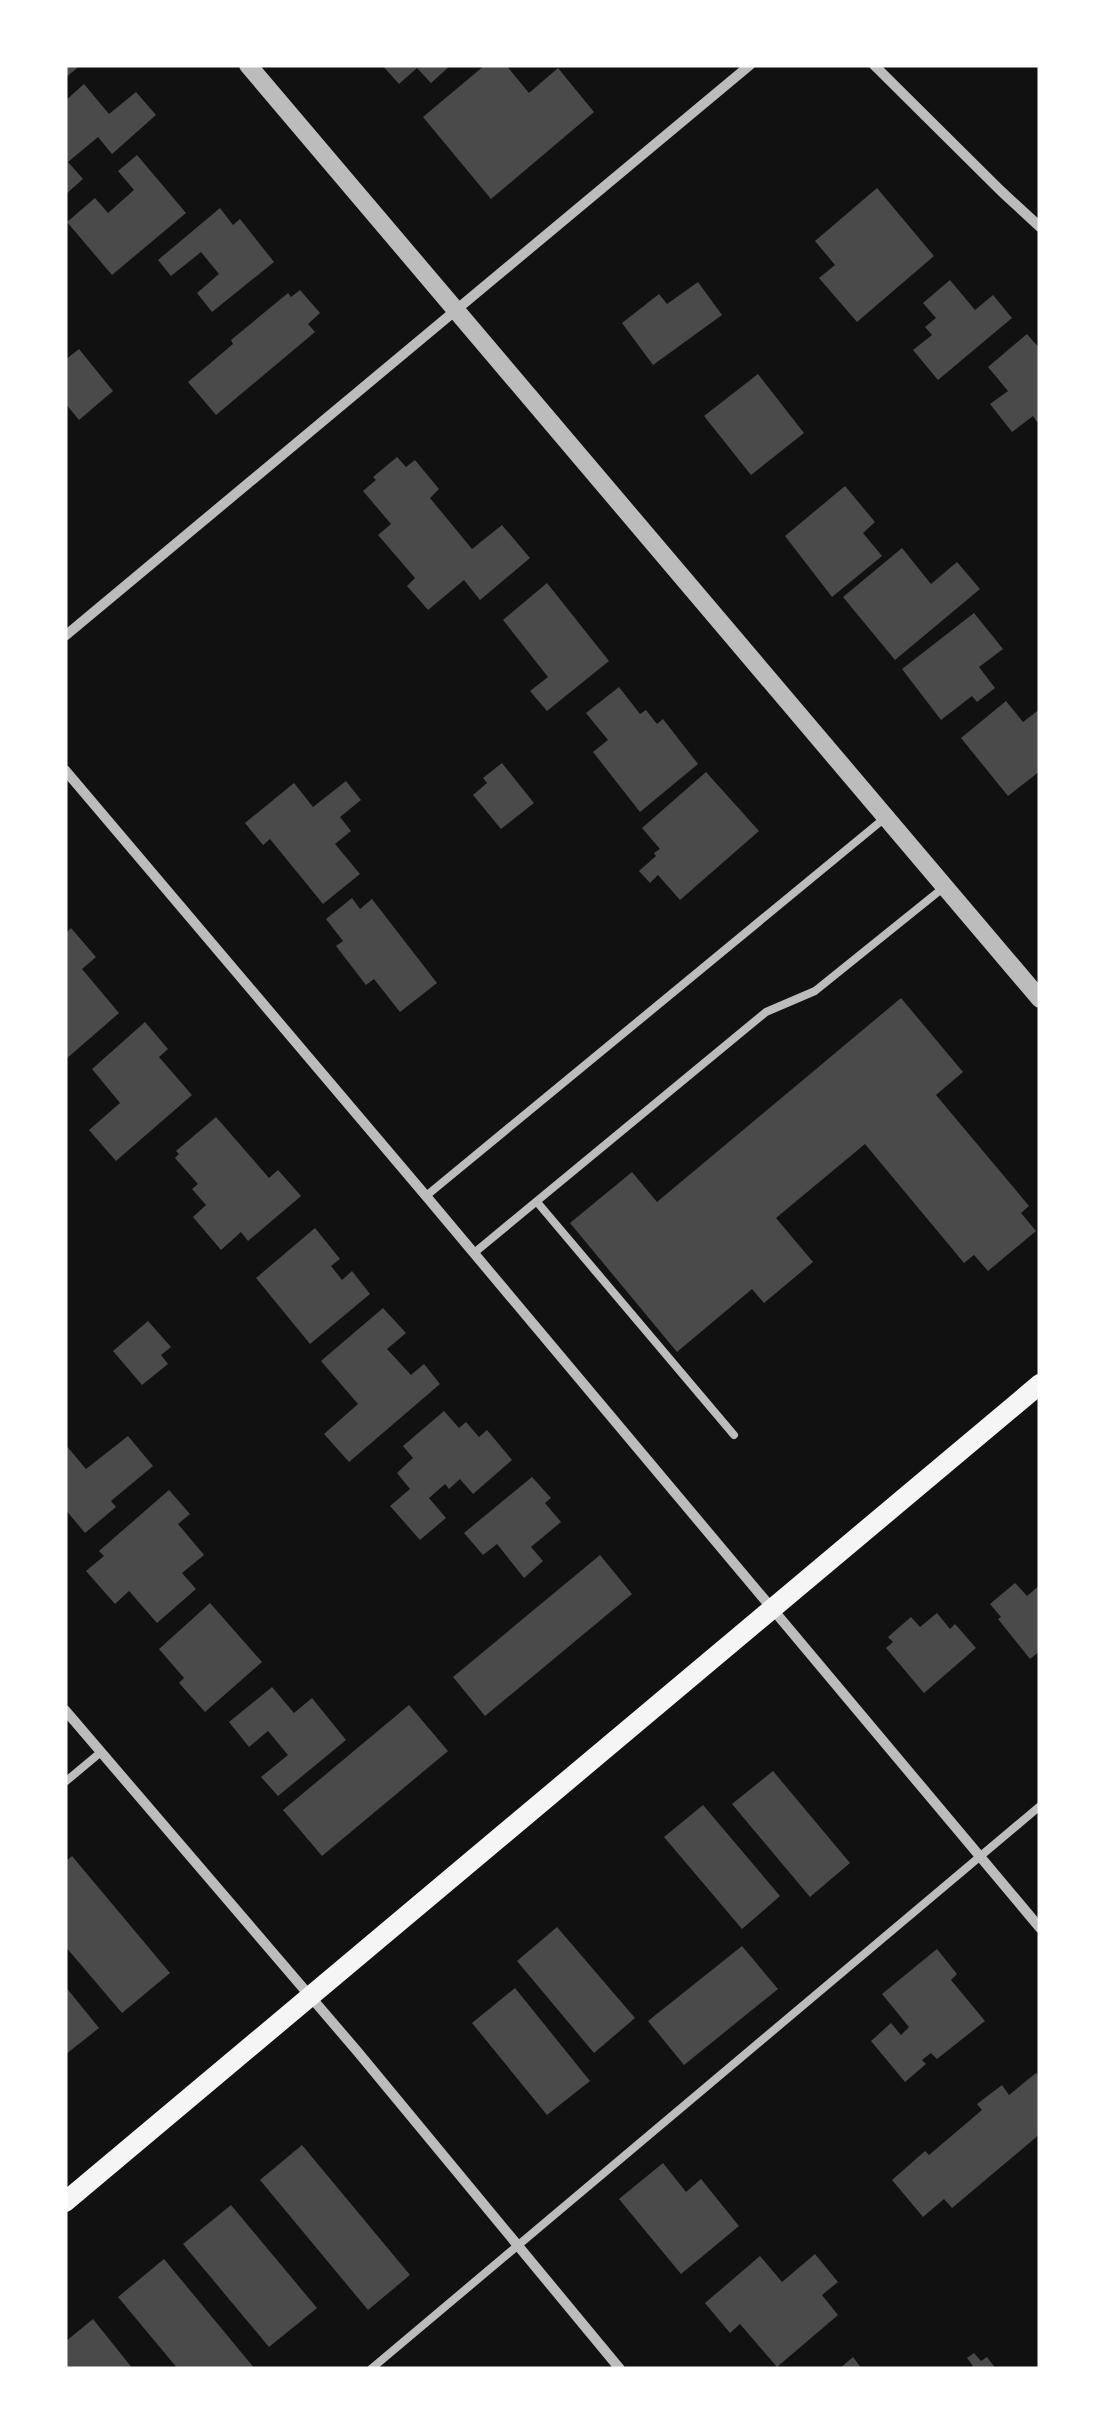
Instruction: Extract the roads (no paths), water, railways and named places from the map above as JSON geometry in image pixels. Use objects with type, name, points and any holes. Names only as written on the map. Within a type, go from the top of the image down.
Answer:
[{"type":"main road","points":[[65,2202],[1040,1384]]},
{"type":"street","points":[[248,65],[1040,998]]},
{"type":"street","points":[[65,636],[750,65]]},
{"type":"street","points":[[874,65],[1040,227]]},
{"type":"street","points":[[65,770],[1040,1928]]},
{"type":"street","points":[[65,1710],[310,1996],[620,2369]]},
{"type":"lane","points":[[426,1196],[886,816]]},
{"type":"lane","points":[[474,1253],[766,1012],[815,991],[944,887]]},
{"type":"lane","points":[[537,1202],[734,1434]]},
{"type":"lane","points":[[65,1782],[100,1752]]},
{"type":"lane","points":[[371,2369],[1040,1806]]}]
